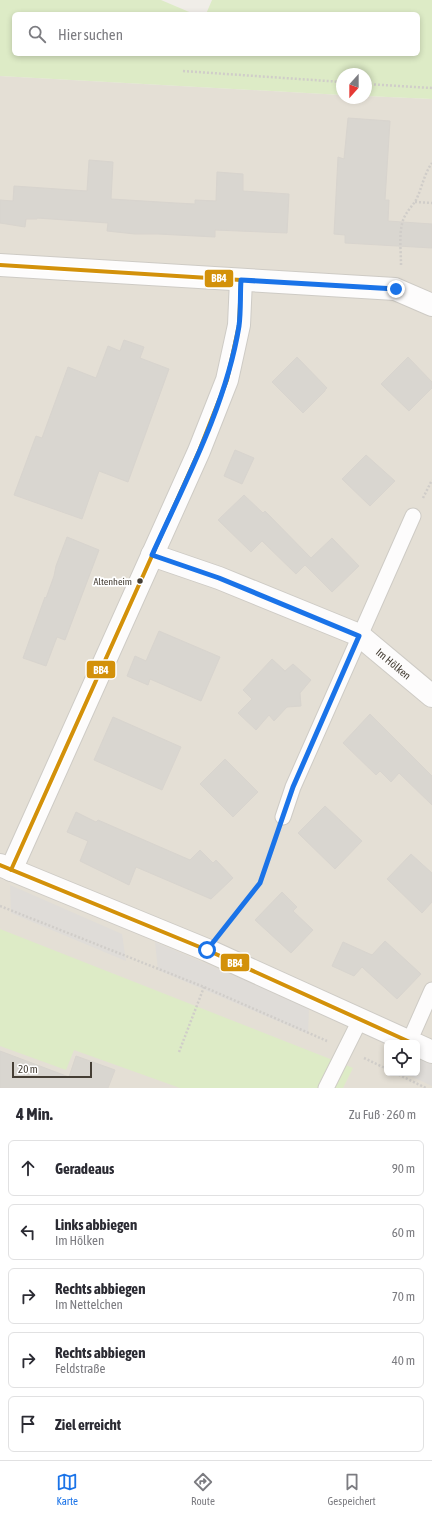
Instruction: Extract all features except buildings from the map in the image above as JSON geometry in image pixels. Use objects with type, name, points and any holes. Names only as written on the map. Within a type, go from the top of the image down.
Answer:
[{"type":"street","points":[[0,265],[396,289],[432,305]]},
{"type":"street","points":[[241,280],[239,325],[227,380],[199,452],[6,867],[207,950],[405,1040]]},
{"type":"street","name":"Im Hölken","points":[[152,555],[219,578],[359,636],[432,696]]},
{"type":"street","points":[[420,1047],[432,1052]]},
{"type":"lane","points":[[283,817],[293,787],[413,516]]},
{"type":"lane","points":[[413,1040],[432,990]]},
{"type":"lane","points":[[326,1088],[360,1020]]},
{"type":"path","points":[[183,70],[336,82]]},
{"type":"path","points":[[372,84],[432,88]]},
{"type":"path","points":[[396,289],[401,268],[402,224],[407,211],[414,202],[423,182],[426,170],[432,163]]},
{"type":"path","points":[[414,202],[432,203]]},
{"type":"path","points":[[207,950],[260,883],[283,817]]},
{"type":"path","points":[[0,906],[204,987],[384,1068]]},
{"type":"path","points":[[180,1052],[204,987]]},
{"type":"path","points":[[401,1076],[426,1088]]},
{"type":"shaded area","points":[[0,76],[336,95],[336,104],[372,104],[372,96],[432,99],[432,1088],[0,1088]]},
{"type":"shaded area","points":[[10,885],[122,934],[126,961],[11,913]]},
{"type":"shaded area","points":[[155,942],[309,1007],[308,1034],[158,970]]},
{"type":"shaded area","points":[[420,1058],[432,1064],[432,1086],[410,1076],[420,1076]]},
{"type":"green space","points":[[0,0],[161,0],[189,12],[12,12],[12,56],[420,56],[420,12],[207,12],[212,0],[432,0],[432,99],[372,96],[372,68],[336,68],[336,95],[0,76]]},
{"type":"green space","points":[[0,929],[353,1068],[343,1088],[180,1088],[74,1050],[66,1070],[0,1046]]},
{"type":"transit line","name":"BB4","points":[[0,265],[241,280],[239,325],[227,380],[199,451],[11,870]]},
{"type":"transit line","name":"BB4","points":[[0,865],[207,950],[405,1040]]},
{"type":"place","name":"Altenheim","points":[[140,581]]},
{"type":"route","points":[[207,950],[260,883],[293,787],[359,636],[219,578],[152,555],[199,452],[227,380],[239,325],[241,280],[396,289]]}]
